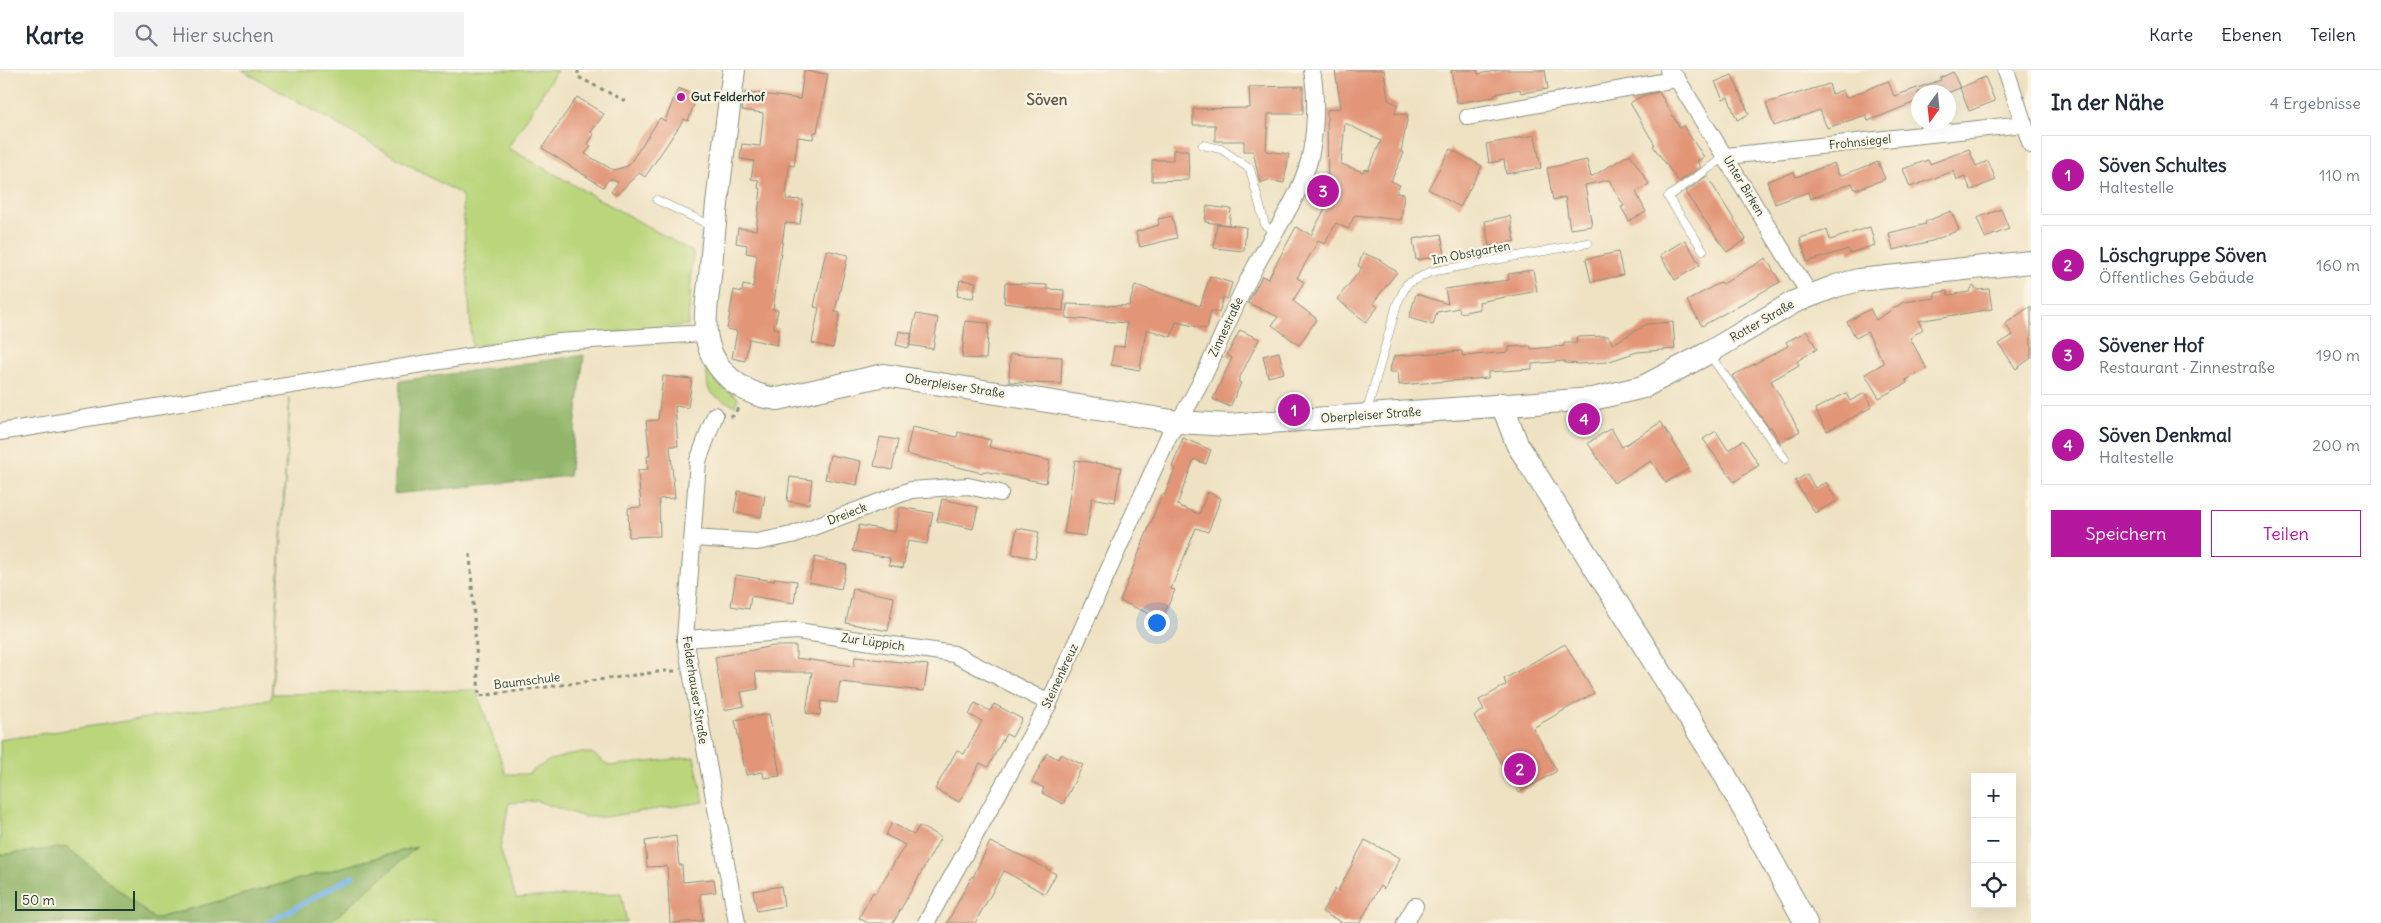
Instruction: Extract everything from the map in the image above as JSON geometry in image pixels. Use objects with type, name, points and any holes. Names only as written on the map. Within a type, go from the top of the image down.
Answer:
[{"type":"main road","name":"Oberpleiser Straße","points":[[734,70],[714,227],[706,332],[720,368],[732,384],[748,392],[778,399],[884,375],[1179,422],[1228,425],[1502,404]]},
{"type":"main road","name":"Rotter Straße","points":[[1502,404],[1593,400],[1643,387],[1708,353],[1794,302],[1810,295],[1859,280],[2031,262]]},
{"type":"main road","points":[[1502,404],[1517,444],[1721,768],[1806,923]]},
{"type":"street","name":"Zinnestraße","points":[[1179,422],[1189,407],[1253,270],[1293,204],[1309,161],[1314,135],[1312,70]]},
{"type":"street","points":[[2006,70],[2031,145]]},
{"type":"street","name":"Unter Birken","points":[[1468,117],[1672,74],[1726,156],[1810,295]]},
{"type":"street","name":"Frohnsiegel","points":[[1726,156],[2024,124]]},
{"type":"street","points":[[0,432],[559,342],[706,332]]},
{"type":"street","name":"Felderhauser Straße","points":[[714,415],[698,461],[685,639],[737,923]]},
{"type":"street","name":"Steinenkreuz","points":[[926,923],[1049,703],[1169,435],[1179,422]]},
{"type":"street","name":"Dreieck","points":[[693,538],[757,542],[792,536],[910,490],[968,486],[1000,493]]},
{"type":"street","name":"Zur Lüppich","points":[[685,639],[797,631],[954,654],[1049,703]]},
{"type":"street","points":[[1405,923],[1414,906]]},
{"type":"lane","points":[[1203,145],[1221,149],[1250,169],[1265,224],[1275,233]]},
{"type":"lane","points":[[1703,250],[1668,197],[1726,156]]},
{"type":"lane","points":[[657,200],[714,227]]},
{"type":"lane","name":"Im Obstgarten","points":[[1370,415],[1369,404],[1397,304],[1407,284],[1430,272],[1588,243]]},
{"type":"lane","points":[[1708,353],[1785,459]]},
{"type":"path","points":[[578,70],[578,77],[625,101]]},
{"type":"path","points":[[714,415],[733,416],[748,392]]},
{"type":"path","name":"Baumschule","points":[[470,554],[479,696],[665,671],[690,670]]},
{"type":"green space","points":[[242,70],[557,70],[508,148],[693,252],[688,325],[472,346],[462,195]]},
{"type":"green space","points":[[584,355],[569,476],[394,494],[400,381]]},
{"type":"green space","points":[[705,359],[717,383],[738,398],[735,406],[711,393],[708,385]]},
{"type":"green space","points":[[290,398],[272,694],[476,690],[506,774],[527,774],[550,760],[576,753],[592,753],[609,766],[694,757],[704,802],[604,817],[584,817],[537,801],[509,803],[500,849],[516,898],[621,893],[627,923],[329,923],[415,847],[154,919],[67,847],[0,855],[0,740],[271,699]]},
{"type":"green space","points":[[67,847],[154,919],[417,847],[329,923],[0,923],[0,855]]},
{"type":"building","points":[[1335,70],[1384,70],[1388,100],[1398,105],[1394,113],[1408,115],[1401,152],[1404,153],[1391,181],[1400,185],[1396,193],[1404,194],[1401,220],[1355,215],[1348,229],[1336,223],[1325,244],[1318,241],[1297,278],[1304,282],[1293,301],[1317,319],[1299,345],[1272,325],[1278,317],[1248,303],[1262,276],[1268,279],[1296,227],[1311,235],[1328,203],[1327,110],[1341,108]],"holes":[[[1345,123],[1381,141],[1368,170],[1364,169],[1363,172],[1341,164]]]},
{"type":"building","points":[[1451,70],[1477,70],[1478,74],[1501,70],[1545,70],[1548,89],[1521,93],[1520,89],[1494,94],[1494,97],[1457,103]]},
{"type":"building","points":[[804,71],[828,74],[817,132],[814,132],[813,139],[798,137],[794,166],[789,165],[786,199],[803,200],[800,224],[785,223],[773,310],[778,310],[774,328],[779,329],[777,345],[749,339],[745,361],[732,358],[737,331],[727,329],[734,290],[742,292],[743,285],[753,287],[757,255],[746,253],[747,245],[736,243],[738,228],[756,230],[761,189],[758,188],[759,180],[751,179],[754,161],[740,159],[742,144],[760,146],[763,113],[742,110],[745,92],[800,99]]},
{"type":"building","points":[[1953,72],[1960,88],[1956,90],[1956,85],[1926,85],[1941,80],[1940,78]]},
{"type":"building","points":[[1732,75],[1749,114],[1737,120],[1728,97],[1723,99],[1715,82]]},
{"type":"building","points":[[1985,77],[1995,101],[1969,111],[1960,88]]},
{"type":"building","points":[[1888,81],[1894,96],[1911,90],[1911,104],[1868,121],[1866,115],[1827,128],[1820,110],[1774,126],[1766,103],[1829,84],[1832,94],[1843,90],[1846,98]]},
{"type":"building","points":[[1303,86],[1303,114],[1268,114],[1266,151],[1289,154],[1284,183],[1268,180],[1260,183],[1253,151],[1244,151],[1244,141],[1215,141],[1215,125],[1193,125],[1193,109],[1250,108],[1249,87]]},
{"type":"building","points":[[678,88],[697,96],[688,121],[684,119],[645,177],[639,173],[616,195],[611,192],[618,182],[609,179],[603,187],[542,148],[577,97],[604,114],[591,132],[594,134],[588,144],[591,146],[585,154],[613,170],[628,166],[660,118],[665,121]]},
{"type":"building","points":[[1659,92],[1680,128],[1683,126],[1704,157],[1697,161],[1701,167],[1679,182],[1653,146],[1655,145],[1630,103],[1642,96]]},
{"type":"building","points":[[1535,135],[1541,168],[1506,174],[1504,160],[1489,163],[1486,144]]},
{"type":"building","points":[[1450,149],[1482,166],[1460,207],[1428,189]]},
{"type":"building","points":[[1969,149],[1976,166],[1988,161],[1996,180],[1971,190],[1965,177],[1957,180],[1954,171],[1910,187],[1903,169],[1928,160],[1930,164]]},
{"type":"building","points":[[1173,150],[1188,150],[1189,180],[1152,181],[1152,160],[1173,160]]},
{"type":"building","points":[[1630,154],[1649,184],[1636,192],[1646,212],[1629,221],[1621,207],[1624,206],[1609,180],[1585,185],[1592,226],[1570,229],[1565,197],[1553,200],[1547,168],[1587,160],[1591,177]]},
{"type":"building","points":[[1878,162],[1885,179],[1855,190],[1852,183],[1810,199],[1808,192],[1775,204],[1767,181],[1794,172],[1796,177],[1834,163],[1839,176]]},
{"type":"building","points":[[1707,176],[1746,239],[1727,252],[1685,192]]},
{"type":"building","points":[[1207,206],[1231,209],[1229,225],[1205,222]]},
{"type":"building","points":[[2001,209],[2009,229],[1985,238],[1977,218]]},
{"type":"building","points":[[1951,211],[1959,230],[1932,241],[1893,250],[1889,233],[1926,224],[1925,222]]},
{"type":"building","points":[[1172,216],[1177,238],[1140,247],[1136,232],[1159,225],[1158,219]]},
{"type":"building","points":[[1510,216],[1515,241],[1489,246],[1485,221]]},
{"type":"building","points":[[1217,224],[1246,227],[1244,251],[1214,248]]},
{"type":"building","points":[[1870,227],[1875,245],[1850,253],[1848,249],[1807,262],[1800,238],[1827,230],[1830,240]]},
{"type":"building","points":[[1441,234],[1445,255],[1416,260],[1413,239]]},
{"type":"building","points":[[1685,240],[1700,265],[1675,280],[1660,255]]},
{"type":"building","points":[[826,250],[848,255],[835,312],[840,313],[833,348],[812,343],[819,308],[814,307]]},
{"type":"building","points":[[1618,252],[1623,275],[1591,282],[1586,259]]},
{"type":"building","points":[[1363,253],[1380,260],[1397,272],[1373,303],[1378,307],[1366,322],[1337,299],[1362,268],[1358,266]]},
{"type":"building","points":[[1766,258],[1780,282],[1702,326],[1687,301],[1721,282],[1723,284]]},
{"type":"building","points":[[1533,270],[1537,291],[1479,302],[1480,309],[1460,313],[1459,308],[1437,312],[1433,325],[1409,318],[1416,294],[1448,304],[1445,289],[1509,280],[1508,274]]},
{"type":"building","points":[[1210,276],[1232,283],[1227,299],[1223,297],[1219,313],[1211,311],[1207,329],[1176,322],[1171,337],[1146,329],[1140,370],[1111,365],[1114,346],[1124,347],[1127,323],[1066,318],[1067,304],[1129,306],[1135,285],[1200,306]]},
{"type":"building","points":[[960,280],[976,282],[973,298],[957,296]]},
{"type":"building","points":[[1005,283],[1047,285],[1047,289],[1064,290],[1063,311],[1004,303]]},
{"type":"building","points":[[1973,286],[1978,290],[1989,289],[1992,309],[1918,321],[1923,329],[1910,338],[1927,369],[1906,380],[1907,383],[1879,398],[1865,374],[1884,363],[1867,332],[1856,338],[1847,322],[1870,309],[1876,320],[1904,302],[1935,298],[1935,293],[1947,291],[1948,295],[1969,292]]},
{"type":"building","points":[[2031,306],[2031,358],[2016,369],[1999,344],[2013,335],[2005,324]]},
{"type":"building","points":[[916,314],[938,318],[933,349],[909,345]]},
{"type":"building","points":[[965,321],[989,323],[986,359],[962,358]]},
{"type":"building","points":[[1673,322],[1675,349],[1637,352],[1607,362],[1579,364],[1565,363],[1565,361],[1532,364],[1532,369],[1488,372],[1488,378],[1399,385],[1398,372],[1389,372],[1394,356],[1462,351],[1463,356],[1509,352],[1509,347],[1531,346],[1531,349],[1564,346],[1564,343],[1577,343],[1576,337],[1608,336],[1613,344],[1647,324]]},
{"type":"building","points":[[1240,330],[1259,339],[1238,381],[1241,383],[1230,407],[1213,399],[1232,358],[1227,355]]},
{"type":"building","points":[[899,331],[912,334],[909,348],[896,345]]},
{"type":"building","points":[[1807,331],[1817,349],[1797,361],[1799,365],[1771,381],[1800,431],[1780,443],[1771,427],[1769,428],[1732,376],[1788,346],[1786,342]]},
{"type":"building","points":[[1279,352],[1284,373],[1268,377],[1263,356]]},
{"type":"building","points":[[1010,354],[1062,357],[1061,384],[1009,382]]},
{"type":"building","points":[[663,376],[692,379],[688,408],[675,406],[678,446],[670,446],[675,498],[659,499],[660,536],[629,537],[628,508],[641,507],[638,470],[648,469],[647,456],[650,456],[646,421],[658,420]]},
{"type":"building","points":[[1846,393],[1850,401],[1865,393],[1872,407],[1827,431],[1815,409]]},
{"type":"building","points":[[1661,422],[1689,468],[1666,483],[1651,461],[1614,483],[1588,443],[1611,428],[1622,447]]},
{"type":"building","points":[[912,427],[957,437],[958,432],[991,440],[989,447],[1050,461],[1046,483],[983,471],[982,473],[906,454]]},
{"type":"building","points":[[1716,431],[1728,450],[1743,440],[1759,465],[1734,482],[1703,439]]},
{"type":"building","points":[[880,437],[898,440],[892,470],[874,466]]},
{"type":"building","points":[[1183,438],[1211,450],[1206,464],[1194,459],[1177,505],[1199,514],[1208,492],[1221,498],[1208,532],[1196,528],[1171,589],[1175,590],[1162,619],[1120,601],[1162,494],[1165,495],[1175,468],[1172,467]]},
{"type":"building","points":[[830,455],[861,461],[857,485],[825,479]]},
{"type":"building","points":[[1075,460],[1121,467],[1115,502],[1092,498],[1086,536],[1064,533]]},
{"type":"building","points":[[1807,474],[1815,488],[1826,482],[1837,501],[1815,513],[1795,481]]},
{"type":"building","points":[[790,477],[812,480],[809,504],[787,501]]},
{"type":"building","points":[[738,491],[765,496],[761,517],[734,512]]},
{"type":"building","points":[[942,499],[978,507],[973,529],[937,521]]},
{"type":"building","points":[[900,507],[933,513],[927,544],[908,541],[903,568],[889,565],[890,558],[853,551],[859,525],[895,532]]},
{"type":"building","points":[[1017,528],[1039,532],[1035,558],[1012,554]]},
{"type":"building","points":[[815,557],[847,565],[841,589],[809,582]]},
{"type":"building","points":[[736,575],[774,581],[775,578],[797,581],[794,603],[751,596],[749,609],[731,606]]},
{"type":"building","points":[[853,589],[894,597],[888,631],[846,623]]},
{"type":"building","points":[[1565,644],[1594,693],[1533,728],[1557,771],[1519,793],[1474,716],[1484,710],[1479,700],[1506,685],[1504,679]]},
{"type":"building","points":[[774,646],[796,646],[796,658],[854,666],[855,657],[928,665],[924,691],[840,682],[837,703],[821,701],[820,715],[806,713],[812,672],[755,672],[758,689],[741,692],[744,706],[724,710],[715,657]]},
{"type":"building","points":[[975,703],[990,711],[994,704],[1022,719],[1012,737],[1006,734],[988,767],[980,763],[959,802],[935,789],[957,750],[964,754],[982,721],[969,715]]},
{"type":"building","points":[[769,714],[780,776],[764,778],[763,772],[746,775],[735,720]]},
{"type":"building","points":[[1047,753],[1058,759],[1061,754],[1083,765],[1063,804],[1042,793],[1044,788],[1032,782]]},
{"type":"building","points":[[892,823],[914,835],[919,826],[941,837],[893,923],[868,923],[859,918],[873,892],[875,894],[905,845],[886,835]]},
{"type":"building","points":[[676,836],[679,865],[682,865],[683,882],[714,879],[716,892],[700,894],[703,921],[670,923],[667,866],[647,867],[645,841]]},
{"type":"building","points":[[1365,840],[1400,858],[1384,889],[1380,886],[1360,923],[1343,923],[1322,912],[1335,889],[1338,891]]},
{"type":"building","points":[[990,842],[1031,860],[1056,874],[1045,894],[1004,871],[975,923],[947,923],[973,877]]},
{"type":"building","points":[[781,886],[784,906],[757,911],[753,891]]},
{"type":"waterway","points":[[267,923],[353,876]]},
{"type":"place","name":"Gut Felderhof","points":[[681,97]]},
{"type":"place","name":"Sövener Hof","points":[[1323,191]]},
{"type":"place","name":"Söven Schultes","points":[[1294,410]]},
{"type":"place","name":"Söven Denkmal","points":[[1584,419]]},
{"type":"place","name":"Löschgruppe Söven","points":[[1520,769]]},
{"type":"district","name":"Söven","points":[[1047,100]]}]
